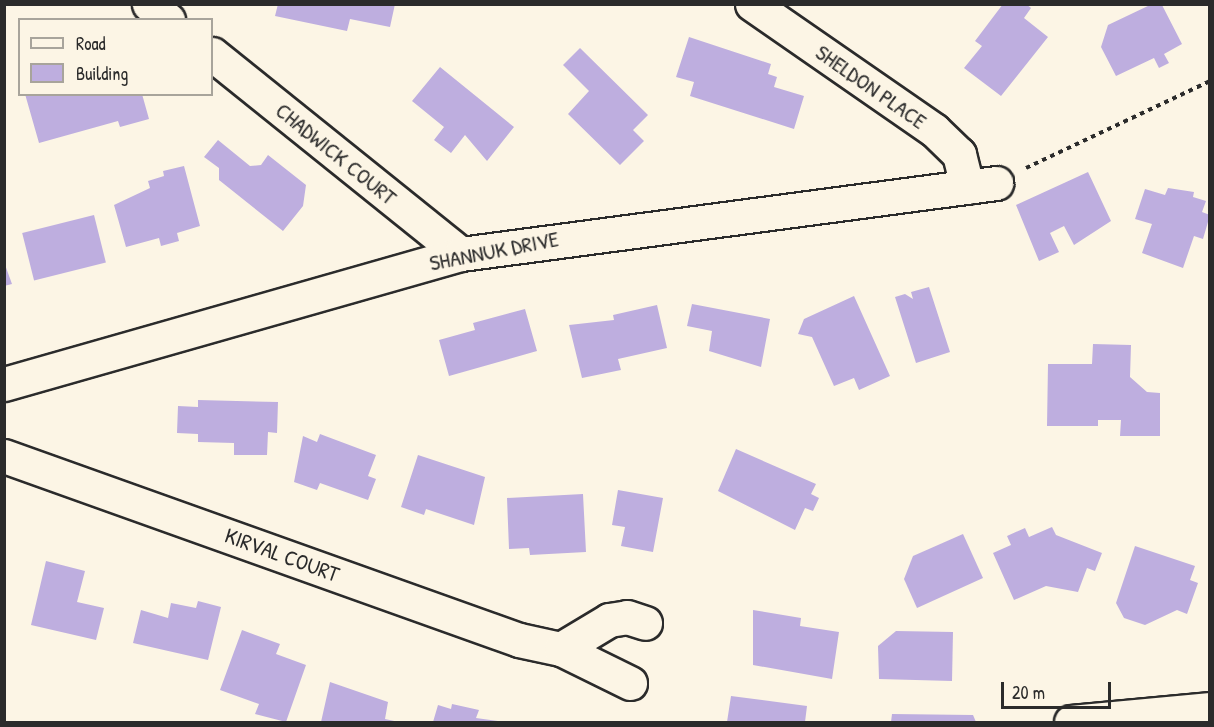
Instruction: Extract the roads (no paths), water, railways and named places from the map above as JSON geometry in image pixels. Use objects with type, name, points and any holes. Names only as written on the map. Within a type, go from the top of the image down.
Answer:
[{"type":"street","points":[[150,4],[166,18]]},
{"type":"street","name":"SHELDON PLACE","points":[[752,4],[934,130],[959,154],[982,185]]},
{"type":"street","name":"CHADWICK COURT","points":[[213,55],[461,254]]},
{"type":"street","name":"SHANNUK DRIVE","points":[[4,384],[461,254],[982,185]]},
{"type":"street","name":"KIRVAL COURT","points":[[4,456],[508,636],[561,649],[630,683]]},
{"type":"street","points":[[561,649],[609,620],[627,617],[645,623]]},
{"type":"street","points":[[1071,722],[1209,709]]}]
